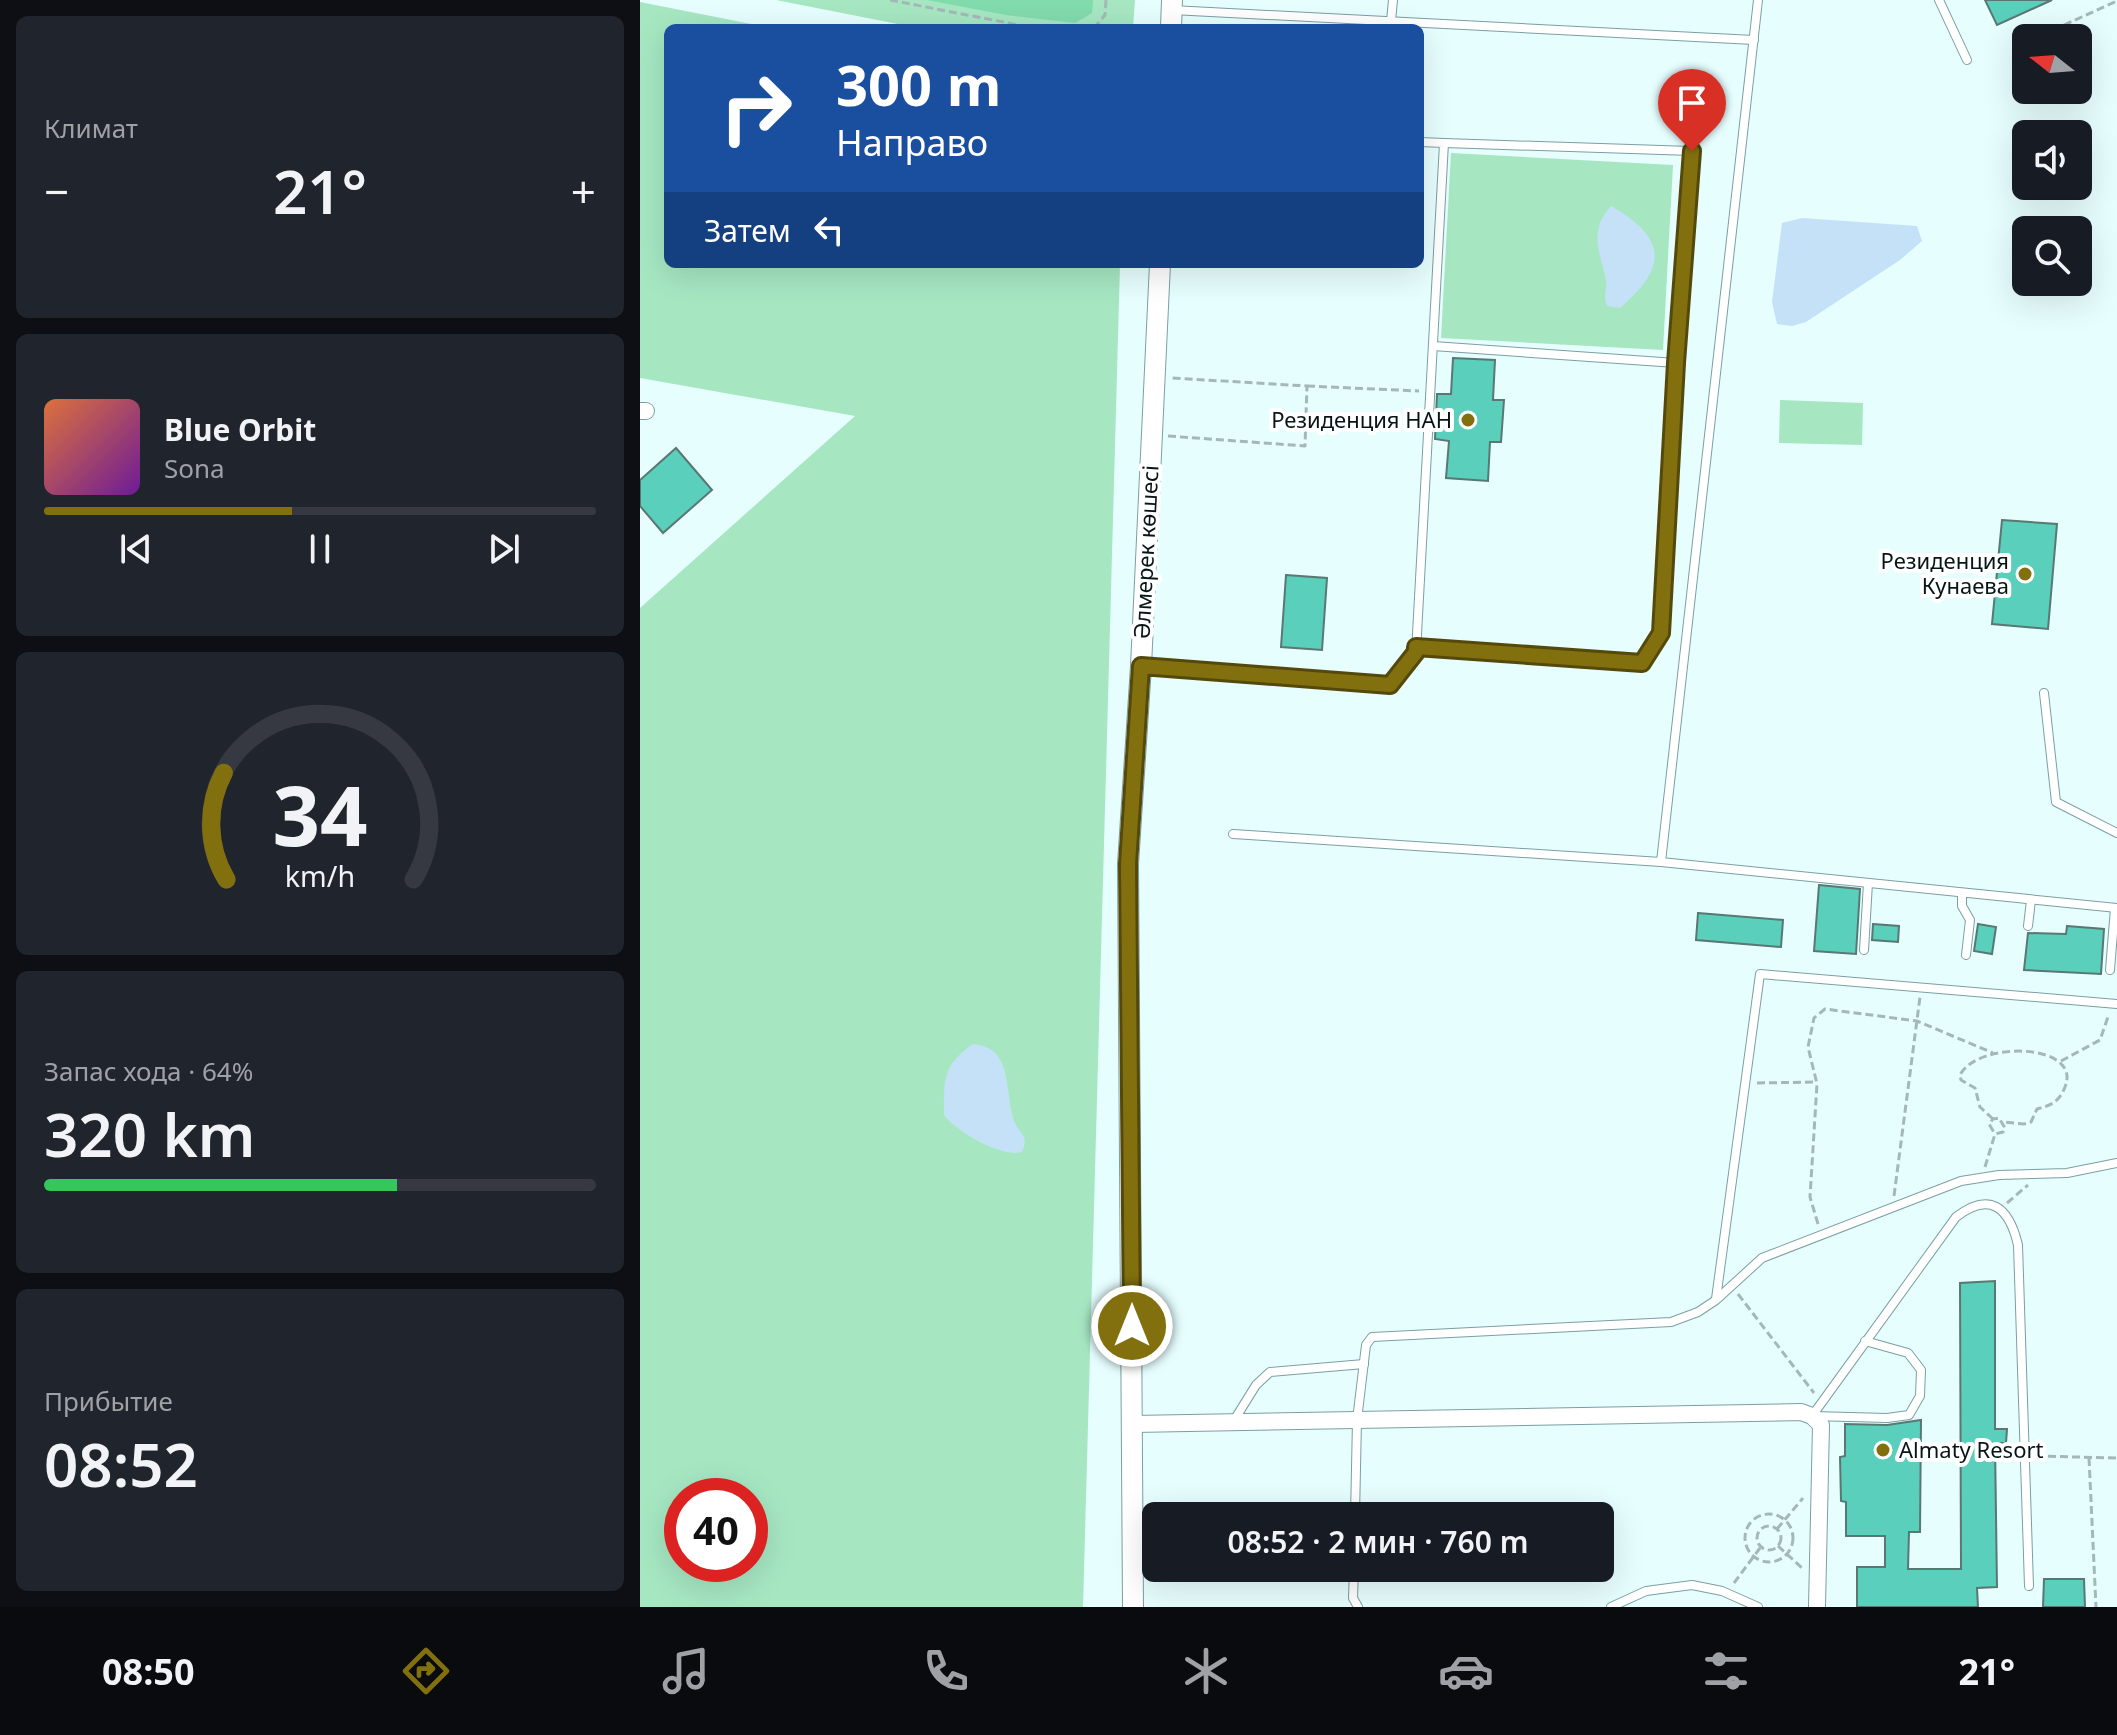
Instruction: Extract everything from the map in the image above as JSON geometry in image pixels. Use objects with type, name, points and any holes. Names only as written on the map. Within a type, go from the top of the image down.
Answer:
[{"type":"street","name":"Әлмерек көшесі","points":[[1133,1607],[1128,864],[1141,666],[1160,268]]},
{"type":"street","points":[[1133,1424],[1801,1412],[1817,1409],[1821,1425],[1817,1607]]},
{"type":"lane","points":[[1391,21],[1393,0]]},
{"type":"lane","points":[[1661,862],[1758,0]]},
{"type":"lane","points":[[1939,0],[1967,60]]},
{"type":"lane","points":[[1172,13],[1754,40]]},
{"type":"lane","points":[[1416,647],[1642,663],[1661,633],[1692,151],[1424,142]]},
{"type":"lane","points":[[1141,666],[1390,685],[1416,652],[1444,143]]},
{"type":"lane","points":[[1433,346],[1676,363]]},
{"type":"lane","points":[[2044,693],[2056,802],[2117,833]]},
{"type":"lane","points":[[1233,834],[1661,862],[2116,908],[2110,970]]},
{"type":"lane","points":[[1864,950],[1868,883]]},
{"type":"lane","points":[[1962,893],[1962,906],[1970,920],[1966,955]]},
{"type":"lane","points":[[2028,926],[2031,900]]},
{"type":"lane","points":[[1716,1300],[1760,974],[2114,1004]]},
{"type":"lane","points":[[1355,1502],[1357,1420],[1366,1345],[1372,1337],[1671,1322],[1698,1312],[1716,1300],[1762,1258],[1961,1181],[2067,1173],[2117,1163]]},
{"type":"lane","points":[[1865,1341],[1908,1353],[1921,1370],[1920,1396],[1909,1415],[1887,1418],[1817,1409],[1865,1341],[1956,1217],[1979,1204],[2001,1209],[2009,1219],[2018,1245],[2029,1586]]},
{"type":"lane","points":[[1233,1422],[1256,1385],[1270,1372],[1364,1364]]},
{"type":"lane","points":[[1354,1582],[1353,1598],[1358,1607]]},
{"type":"lane","points":[[1611,1607],[1646,1591],[1692,1585],[1727,1593],[1758,1607]]},
{"type":"path","points":[[890,0],[1013,24]]},
{"type":"path","points":[[1097,24],[1105,15],[1106,0]]},
{"type":"path","points":[[2066,24],[2117,1]]},
{"type":"path","points":[[1155,376],[1431,392]]},
{"type":"path","points":[[1152,434],[1305,446],[1307,386]]},
{"type":"path","points":[[1892,1208],[1921,988]]},
{"type":"path","points":[[2061,1061],[2100,1040],[2114,1004]]},
{"type":"path","points":[[1821,1235],[1810,1197],[1816,1082],[1808,1047],[1814,1018],[1825,1009],[1917,1021],[1993,1053]]},
{"type":"path","points":[[2016,1051],[2044,1055],[2061,1061],[2067,1068],[2068,1081],[2062,1095],[2054,1105],[2037,1109],[2031,1122],[2024,1124],[1993,1119],[1980,1107],[1975,1088],[1961,1080],[1960,1075],[1970,1062],[1993,1053],[2016,1051]]},
{"type":"path","points":[[1745,1083],[1816,1082]]},
{"type":"path","points":[[1993,1119],[1989,1128],[1995,1134]]},
{"type":"path","points":[[1995,1134],[2003,1132],[2003,1122]]},
{"type":"path","points":[[1981,1178],[1995,1134]]},
{"type":"path","points":[[2001,1209],[2041,1174]]},
{"type":"path","points":[[1731,1285],[1817,1409]]},
{"type":"path","points":[[2025,1455],[2117,1458]]},
{"type":"path","points":[[2089,1458],[2096,1607]]},
{"type":"path","points":[[1777,1529],[1820,1478]]},
{"type":"path","points":[[1763,1514],[1778,1515],[1784,1519],[1793,1540],[1787,1554],[1774,1561],[1759,1560],[1753,1556],[1745,1543],[1746,1528],[1751,1522],[1763,1514]]},
{"type":"path","points":[[1751,1522],[1760,1529]]},
{"type":"path","points":[[1769,1525],[1777,1529],[1782,1537],[1778,1546],[1770,1550],[1761,1547],[1757,1538],[1760,1529],[1769,1525]]},
{"type":"path","points":[[1778,1546],[1818,1584]]},
{"type":"path","points":[[1727,1593],[1761,1547]]},
{"type":"green space","points":[[776,0],[1135,0],[1133,24],[898,24]]},
{"type":"green space","points":[[927,0],[1093,0],[1092,13],[1075,23],[1006,15]]},
{"type":"green space","points":[[640,2],[751,24],[664,24],[664,268],[1120,268],[1083,1607],[640,1607],[640,608],[855,416],[640,378]]},
{"type":"green space","points":[[1451,153],[1673,165],[1663,350],[1441,338]]},
{"type":"green space","points":[[1780,400],[1863,403],[1862,445],[1779,443]]},
{"type":"water","points":[[1611,206],[1643,230],[1654,254],[1647,279],[1620,308],[1607,306],[1606,280],[1598,242],[1600,224]]},
{"type":"water","points":[[1802,218],[1917,226],[1922,241],[1900,260],[1806,322],[1792,326],[1777,324],[1772,302],[1782,223]]},
{"type":"water","points":[[973,1044],[991,1050],[1001,1060],[1012,1115],[1024,1138],[1022,1152],[1003,1151],[980,1142],[944,1115],[944,1092],[950,1067]]},
{"type":"building","points":[[1985,0],[2052,0],[1997,25]]},
{"type":"building","name":"Резиденция НАН","points":[[1453,358],[1495,360],[1493,400],[1504,400],[1501,442],[1490,442],[1488,481],[1446,478],[1449,441],[1435,439],[1437,394],[1451,394]]},
{"type":"building","points":[[676,448],[712,490],[663,533],[640,506],[640,480]]},
{"type":"building","name":"Резиденция Кунаева","points":[[2002,520],[2057,524],[2048,629],[1992,624]]},
{"type":"building","points":[[1286,575],[1327,578],[1322,650],[1281,647]]},
{"type":"building","points":[[1819,885],[1860,889],[1856,954],[1814,951]]},
{"type":"building","points":[[1698,913],[1783,920],[1781,947],[1696,940]]},
{"type":"building","points":[[1873,924],[1899,926],[1898,942],[1872,940]]},
{"type":"building","points":[[1978,924],[1996,927],[1992,954],[1974,951]]},
{"type":"building","points":[[2067,926],[2104,929],[2101,974],[2024,970],[2028,933],[2066,934]]},
{"type":"building","name":"Almaty Resort","points":[[1995,1281],[1995,1429],[2007,1429],[2006,1443],[1995,1443],[1997,1587],[1977,1588],[1978,1607],[1857,1607],[1857,1567],[1885,1567],[1885,1536],[1846,1536],[1846,1502],[1841,1501],[1840,1457],[1845,1456],[1845,1424],[1887,1425],[1921,1420],[1920,1532],[1909,1532],[1908,1569],[1961,1569],[1960,1283]]},
{"type":"building","points":[[2044,1579],[2084,1579],[2085,1607],[2043,1607]]},
{"type":"place","name":"Резиденция НАН","points":[[1468,420]]},
{"type":"place","name":"Резиденция Кунаева","points":[[2025,574]]},
{"type":"place","name":"Almaty Resort","points":[[1883,1450]]},
{"type":"route","points":[[1132,1326],[1128,864],[1141,666],[1390,685],[1416,652],[1416,647],[1642,663],[1661,633],[1692,151]]}]
